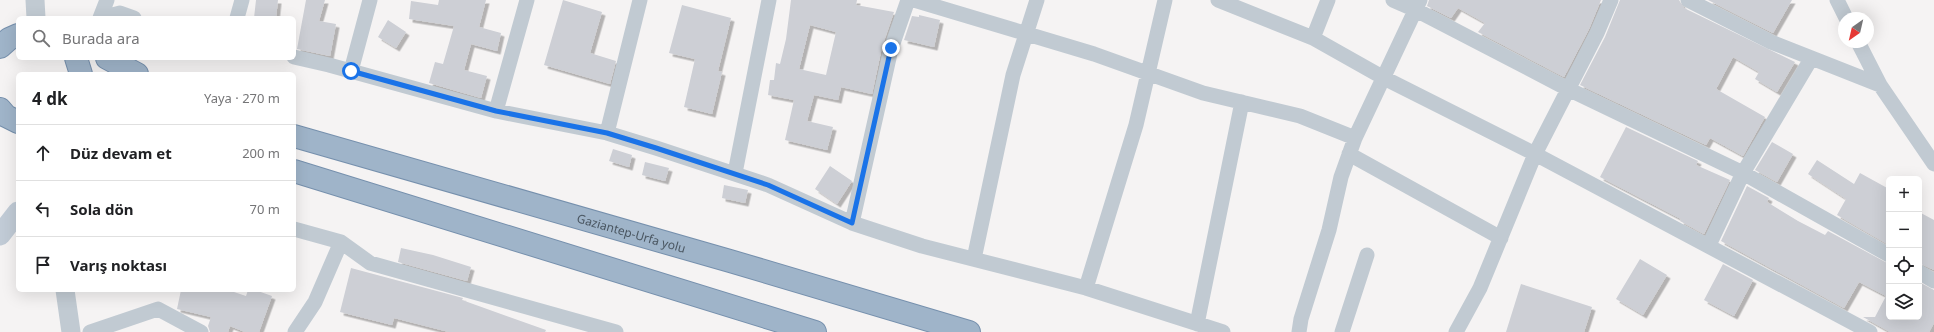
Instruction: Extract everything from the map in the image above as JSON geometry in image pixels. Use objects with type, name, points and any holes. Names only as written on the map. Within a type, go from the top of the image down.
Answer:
[{"type":"highway","points":[[0,26],[16,29]]},
{"type":"highway","points":[[0,47],[9,39],[16,36]]},
{"type":"highway","points":[[77,60],[80,72]]},
{"type":"highway","points":[[111,60],[133,72]]},
{"type":"highway","points":[[0,110],[6,116],[16,121]]},
{"type":"highway","name":"Gaziantep-Urfa yolu","points":[[296,137],[730,261],[969,332]]},
{"type":"highway","points":[[296,172],[815,332]]},
{"type":"main road","points":[[0,234],[16,214]]},
{"type":"street","points":[[35,0],[36,16]]},
{"type":"street","points":[[102,16],[107,0]]},
{"type":"street","points":[[238,16],[242,0]]},
{"type":"street","points":[[351,71],[370,0]]},
{"type":"street","points":[[496,111],[527,0]]},
{"type":"street","points":[[607,133],[640,0]]},
{"type":"street","points":[[735,173],[769,0]]},
{"type":"street","points":[[852,223],[891,48],[908,0]]},
{"type":"street","points":[[914,0],[1094,54],[1203,92],[1300,116],[1355,138]]},
{"type":"street","points":[[974,259],[1013,74],[1025,33],[1037,0]]},
{"type":"street","points":[[1086,288],[1136,125],[1165,0]]},
{"type":"street","points":[[1218,0],[1313,38],[1384,78],[1535,154],[1709,245],[1849,327],[1870,332]]},
{"type":"street","points":[[1313,38],[1328,0]]},
{"type":"street","points":[[1393,0],[1418,5],[1568,89],[1743,173],[1886,253]]},
{"type":"street","points":[[1456,332],[1480,288],[1535,154],[1597,33],[1611,0]]},
{"type":"street","points":[[1688,0],[1771,42],[1880,85]]},
{"type":"street","points":[[1837,0],[1843,12]]},
{"type":"street","points":[[1299,332],[1301,319],[1329,230],[1341,177],[1349,154],[1355,138],[1418,5]]},
{"type":"street","points":[[110,16],[120,14],[127,16]]},
{"type":"street","points":[[1861,48],[1880,85],[1934,164]]},
{"type":"street","points":[[296,58],[351,71],[496,111],[607,133],[735,173],[768,185],[852,223],[922,246],[1086,288],[1223,332]]},
{"type":"street","points":[[1709,245],[1743,173],[1812,58]]},
{"type":"street","points":[[1197,324],[1242,102]]},
{"type":"street","points":[[1349,154],[1501,238]]},
{"type":"street","points":[[296,230],[340,242],[370,263],[616,332]]},
{"type":"street","points":[[295,332],[315,302],[340,242]]},
{"type":"street","points":[[1342,332],[1367,255]]},
{"type":"street","points":[[1922,274],[1934,281]]},
{"type":"street","points":[[65,292],[71,332]]},
{"type":"street","points":[[90,332],[158,309],[201,332]]},
{"type":"building","points":[[256,0],[278,0],[276,16],[254,16]]},
{"type":"building","points":[[306,0],[325,0],[319,21],[336,24],[330,56],[297,49]]},
{"type":"building","points":[[439,0],[486,0],[479,27],[501,33],[497,51],[471,44],[464,70],[487,76],[481,98],[429,83],[435,62],[443,64],[454,26],[409,19],[411,1],[438,5]]},
{"type":"building","points":[[563,0],[602,12],[590,53],[616,61],[610,84],[544,65]]},
{"type":"building","points":[[791,0],[857,0],[856,5],[894,12],[882,47],[872,94],[841,87],[838,100],[814,95],[807,121],[833,127],[827,150],[785,140],[794,100],[768,95],[770,80],[774,80],[776,63],[780,64],[786,39]],"holes":[[[810,25],[836,32],[826,75],[799,69]]]},
{"type":"building","points":[[1429,0],[1601,0],[1589,29],[1564,77],[1478,32],[1485,23],[1458,8],[1451,18],[1427,6]]},
{"type":"building","points":[[1620,0],[1679,0],[1684,8],[1795,62],[1777,92],[1755,79],[1759,72],[1733,57],[1716,89],[1765,117],[1743,156],[1710,138],[1706,145],[1580,85],[1605,37]]},
{"type":"building","points":[[1708,0],[1792,0],[1773,33]]},
{"type":"building","points":[[682,5],[731,18],[718,71],[722,72],[712,114],[684,107],[695,59],[669,53]]},
{"type":"building","points":[[919,15],[940,20],[934,47],[904,40],[912,16],[919,17]]},
{"type":"building","points":[[388,20],[406,32],[396,48],[378,37]]},
{"type":"building","points":[[1626,127],[1698,161],[1696,165],[1730,180],[1704,234],[1680,221],[1681,219],[1600,177]]},
{"type":"building","points":[[1772,142],[1793,154],[1777,182],[1755,170]]},
{"type":"building","points":[[613,149],[632,155],[629,167],[609,161]]},
{"type":"building","points":[[1817,160],[1854,184],[1860,173],[1886,187],[1886,243],[1837,215],[1846,199],[1808,174]]},
{"type":"building","points":[[645,162],[669,168],[665,181],[642,175]]},
{"type":"building","points":[[830,166],[852,181],[837,204],[815,189]]},
{"type":"building","points":[[724,185],[748,190],[745,203],[722,198]]},
{"type":"building","points":[[1747,186],[1769,198],[1767,202],[1798,221],[1825,235],[1828,231],[1886,262],[1886,296],[1859,282],[1844,308],[1721,241]]},
{"type":"building","points":[[1922,214],[1934,220],[1934,270],[1922,264]]},
{"type":"building","points":[[401,248],[433,255],[471,267],[467,281],[398,262]]},
{"type":"building","points":[[1640,259],[1667,275],[1643,315],[1616,299]]},
{"type":"building","points":[[1723,264],[1753,280],[1734,316],[1704,300]]},
{"type":"building","points":[[351,268],[463,298],[462,300],[546,330],[545,332],[449,332],[394,318],[392,325],[340,312]]},
{"type":"building","points":[[1521,284],[1592,307],[1584,332],[1506,332]]},
{"type":"building","points":[[1922,284],[1934,290],[1934,323],[1929,332],[1890,332],[1863,317],[1875,317],[1886,296],[1886,320],[1922,320]]},
{"type":"building","points":[[181,292],[234,292],[246,296],[247,292],[261,292],[272,296],[259,332],[245,332],[230,326],[228,332],[210,332],[208,326],[211,317],[177,309]]},
{"type":"route","points":[[351,71],[496,111],[607,133],[735,173],[768,185],[852,223],[891,48]]}]
